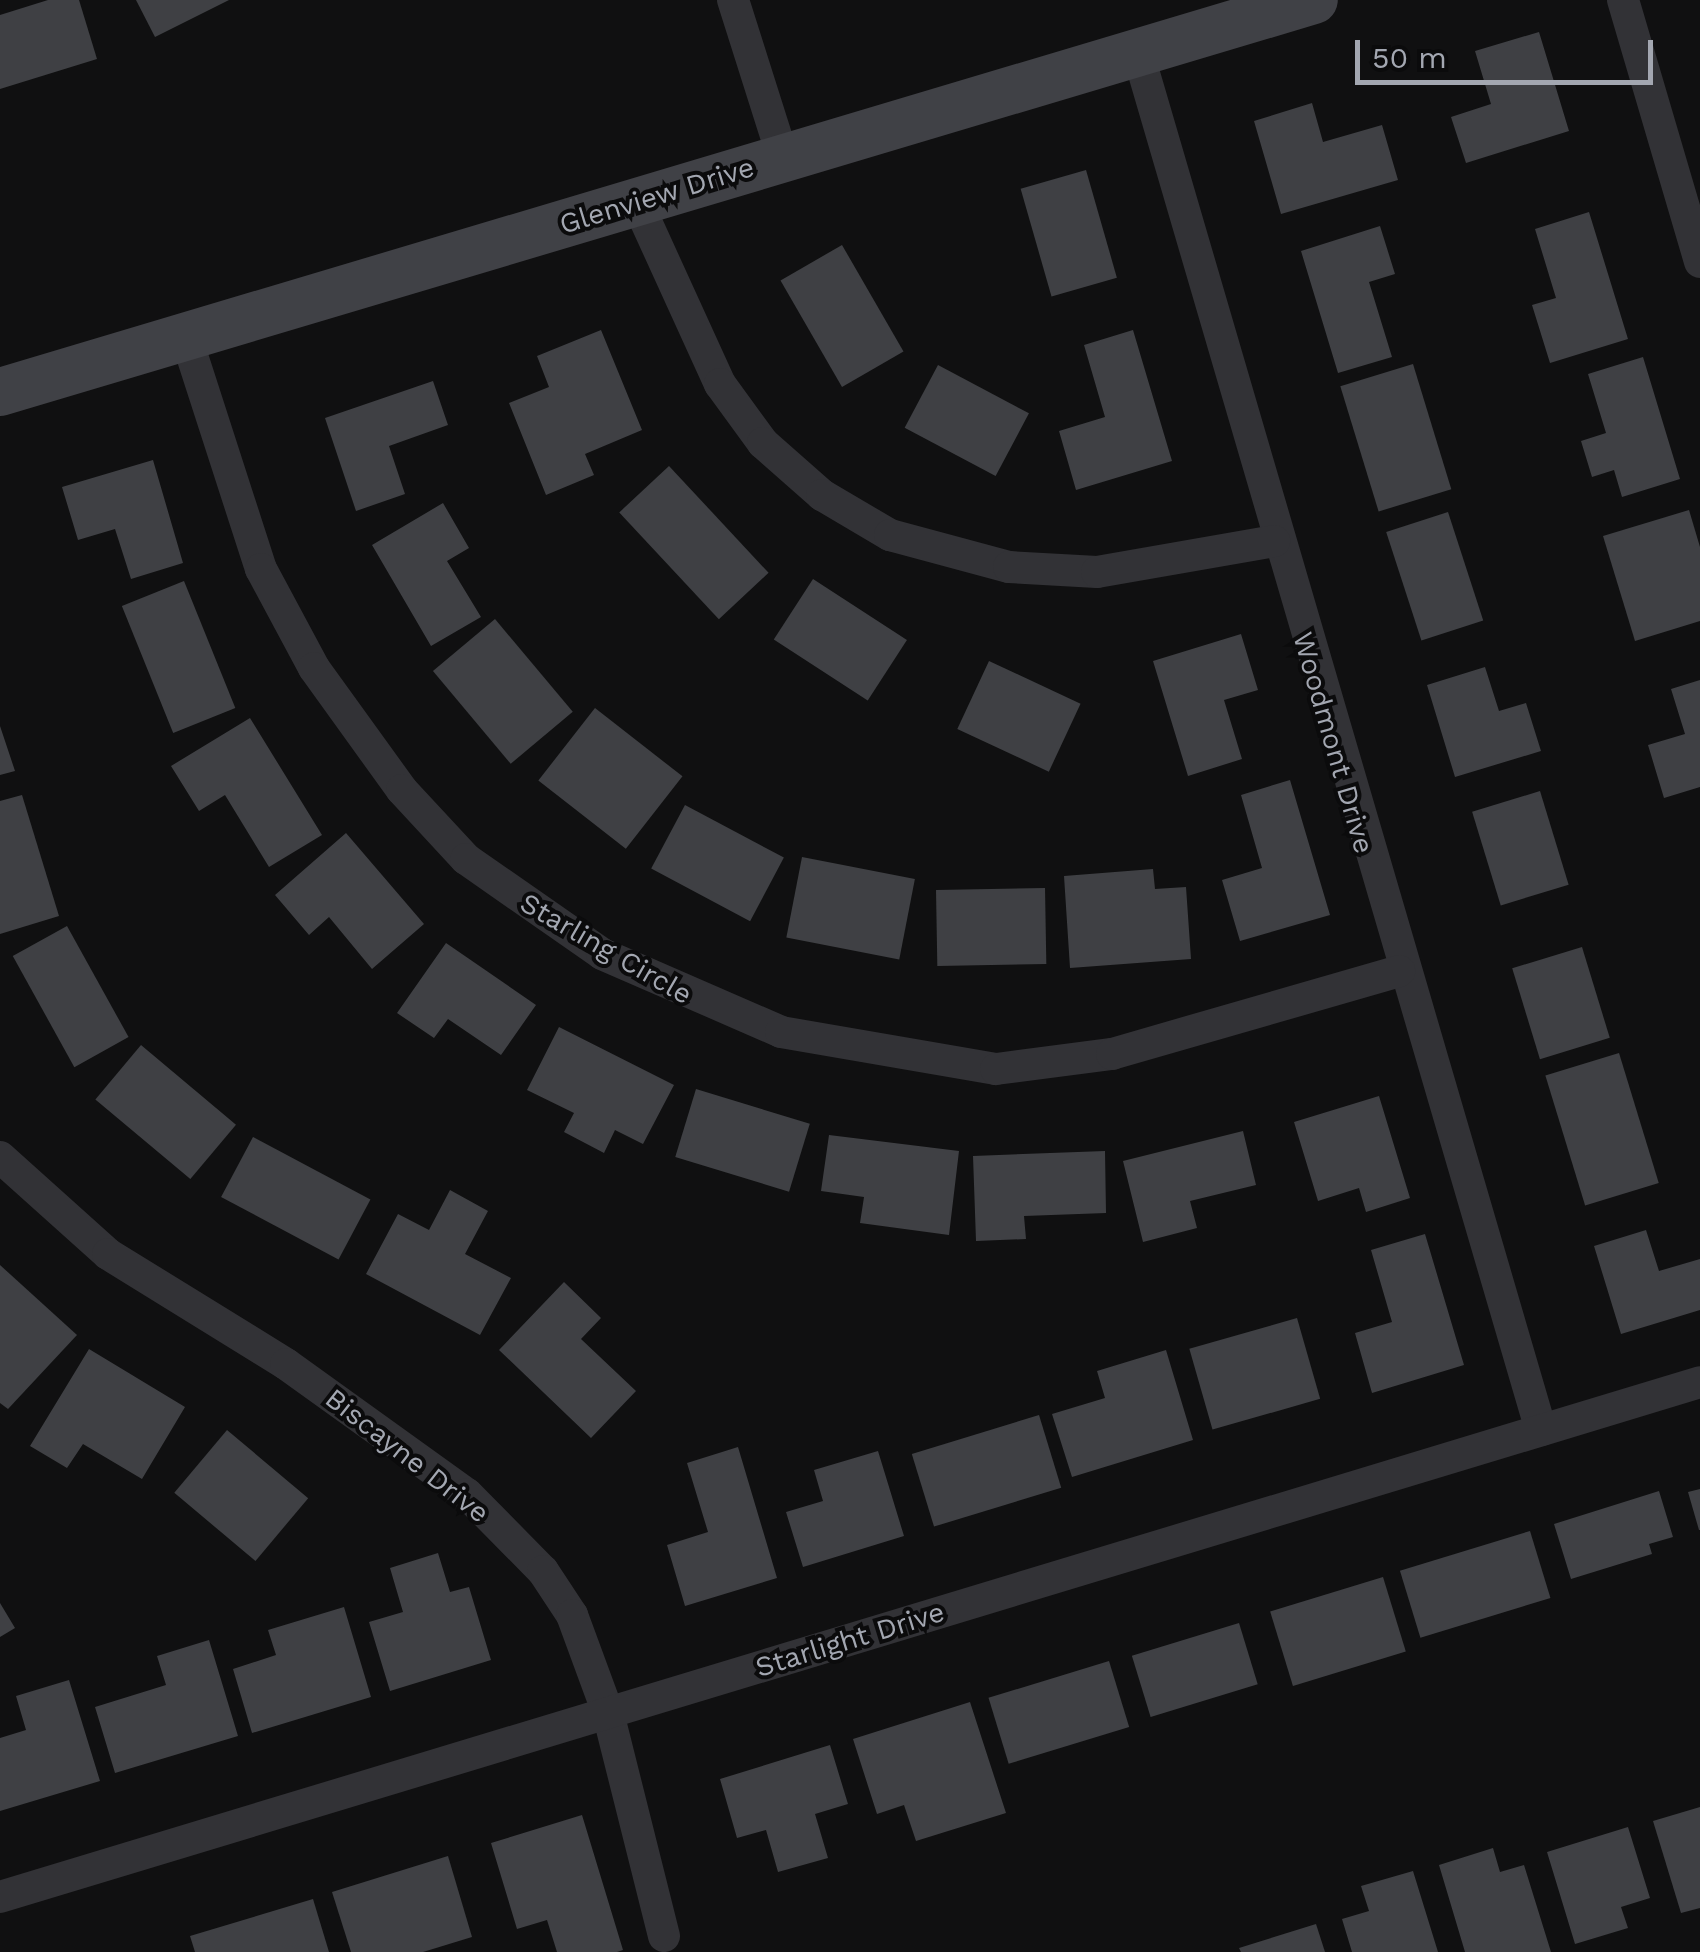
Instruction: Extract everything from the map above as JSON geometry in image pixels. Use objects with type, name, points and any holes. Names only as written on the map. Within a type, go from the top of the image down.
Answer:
[{"type":"main road","name":"Glenview Drive","points":[[0,392],[1314,0]]},
{"type":"street","points":[[733,0],[782,158]]},
{"type":"street","points":[[1623,0],[1700,262]]},
{"type":"street","name":"Woodmont Drive","points":[[1138,53],[1399,971],[1541,1430]]},
{"type":"street","points":[[637,202],[720,384],[763,443],[822,495],[890,535],[1009,567],[1097,572],[1274,542]]},
{"type":"street","name":"Starling Circle","points":[[186,337],[261,569],[314,668],[402,790],[466,859],[602,954],[781,1032],[996,1069],[1112,1054],[1399,971]]},
{"type":"street","name":"Biscayne Drive","points":[[0,1157],[108,1254],[286,1364],[467,1494],[572,1615],[608,1713],[664,1936]]},
{"type":"street","name":"Starlight Drive","points":[[0,1897],[1700,1382]]},
{"type":"building","points":[[48,0],[79,0],[97,59],[0,89],[0,15]]},
{"type":"building","points":[[136,0],[229,0],[155,37]]},
{"type":"building","points":[[1539,32],[1569,131],[1466,163],[1451,117],[1491,104],[1475,51]]},
{"type":"building","points":[[1312,103],[1323,142],[1382,125],[1398,180],[1281,214],[1254,121]]},
{"type":"building","points":[[1086,170],[1117,278],[1052,296],[1021,189]]},
{"type":"building","points":[[1589,212],[1628,339],[1550,363],[1532,305],[1556,298],[1535,229]]},
{"type":"building","points":[[1380,226],[1395,274],[1369,282],[1392,357],[1338,373],[1301,251]]},
{"type":"building","points":[[842,245],[904,352],[842,387],[781,280]]},
{"type":"building","points":[[601,330],[642,430],[585,454],[594,475],[546,495],[509,403],[549,387],[537,356]]},
{"type":"building","points":[[1133,330],[1172,461],[1076,490],[1059,431],[1105,417],[1084,345]]},
{"type":"building","points":[[1643,357],[1680,479],[1622,497],[1614,470],[1592,477],[1581,441],[1606,433],[1588,374]]},
{"type":"building","points":[[1413,364],[1451,489],[1379,511],[1340,386]]},
{"type":"building","points":[[938,365],[1029,413],[996,476],[905,428]]},
{"type":"building","points":[[433,381],[448,425],[389,446],[405,494],[356,511],[325,418]]},
{"type":"building","points":[[153,460],[183,563],[131,579],[115,529],[78,540],[62,487]]},
{"type":"building","points":[[669,466],[769,573],[719,619],[619,512]]},
{"type":"building","points":[[443,503],[469,548],[447,561],[481,617],[431,646],[372,545]]},
{"type":"building","points":[[1689,510],[1700,547],[1700,621],[1635,641],[1603,536]]},
{"type":"building","points":[[1448,512],[1483,620],[1421,641],[1386,532]]},
{"type":"building","points":[[813,579],[907,640],[868,700],[774,639]]},
{"type":"building","points":[[184,581],[235,708],[173,733],[122,606]]},
{"type":"building","points":[[495,619],[573,712],[511,764],[433,671]]},
{"type":"building","points":[[1241,634],[1258,690],[1224,700],[1242,759],[1188,776],[1153,661]]},
{"type":"building","points":[[989,661],[1081,704],[1049,772],[957,729]]},
{"type":"building","points":[[1485,667],[1499,711],[1526,703],[1541,751],[1455,777],[1427,685]]},
{"type":"building","points":[[1700,680],[1700,787],[1664,798],[1648,745],[1685,734],[1671,689]]},
{"type":"building","points":[[595,708],[682,776],[626,849],[538,780]]},
{"type":"building","points":[[250,718],[322,835],[269,867],[225,795],[199,811],[171,766]]},
{"type":"building","points":[[0,726],[15,771],[0,775]]},
{"type":"building","points":[[1290,780],[1330,915],[1240,941],[1222,880],[1262,868],[1241,795]]},
{"type":"building","points":[[1540,791],[1569,885],[1501,905],[1472,812]]},
{"type":"building","points":[[22,795],[59,916],[0,934],[0,801]]},
{"type":"building","points":[[685,805],[784,858],[750,921],[651,869]]},
{"type":"building","points":[[346,833],[424,924],[372,969],[329,917],[309,935],[275,895]]},
{"type":"building","points":[[802,857],[915,879],[899,959],[786,937]]},
{"type":"building","points":[[1153,869],[1155,889],[1186,887],[1191,959],[1070,968],[1064,876]]},
{"type":"building","points":[[1045,888],[1046,964],[937,966],[936,890]]},
{"type":"building","points":[[67,926],[129,1037],[74,1067],[13,956]]},
{"type":"building","points":[[446,943],[536,1005],[501,1055],[448,1019],[434,1038],[397,1013]]},
{"type":"building","points":[[1582,947],[1610,1038],[1540,1059],[1512,968]]},
{"type":"building","points":[[559,1027],[674,1085],[643,1144],[615,1130],[604,1153],[564,1132],[574,1113],[527,1090]]},
{"type":"building","points":[[141,1045],[236,1125],[190,1179],[95,1099]]},
{"type":"building","points":[[1619,1053],[1659,1183],[1585,1206],[1545,1076]]},
{"type":"building","points":[[696,1089],[810,1124],[789,1192],[675,1157]]},
{"type":"building","points":[[1379,1096],[1410,1198],[1366,1212],[1359,1188],[1318,1201],[1294,1122]]},
{"type":"building","points":[[1243,1131],[1256,1185],[1190,1201],[1197,1228],[1143,1242],[1123,1161]]},
{"type":"building","points":[[829,1135],[959,1151],[949,1235],[860,1223],[864,1197],[821,1191]]},
{"type":"building","points":[[253,1137],[370,1199],[339,1259],[221,1197]]},
{"type":"building","points":[[1105,1151],[1106,1213],[1024,1216],[1026,1239],[976,1241],[973,1156]]},
{"type":"building","points":[[450,1190],[488,1211],[465,1254],[511,1278],[480,1335],[366,1274],[398,1214],[429,1230]]},
{"type":"building","points":[[1646,1230],[1659,1271],[1700,1259],[1700,1310],[1621,1334],[1594,1246]]},
{"type":"building","points":[[1425,1234],[1464,1365],[1372,1393],[1355,1333],[1392,1322],[1371,1250]]},
{"type":"building","points":[[0,1265],[77,1335],[8,1409],[0,1403]]},
{"type":"building","points":[[564,1282],[601,1318],[581,1339],[636,1391],[591,1438],[499,1350]]},
{"type":"building","points":[[1297,1318],[1320,1399],[1212,1430],[1189,1349]]},
{"type":"building","points":[[89,1349],[185,1407],[142,1479],[83,1444],[67,1468],[30,1446]]},
{"type":"building","points":[[1166,1350],[1193,1440],[1072,1477],[1052,1414],[1105,1398],[1097,1371]]},
{"type":"building","points":[[1039,1415],[1061,1488],[934,1527],[912,1454]]},
{"type":"building","points":[[227,1430],[308,1498],[255,1561],[174,1493]]},
{"type":"building","points":[[738,1447],[777,1578],[685,1606],[667,1545],[708,1532],[687,1463]]},
{"type":"building","points":[[878,1451],[904,1536],[803,1567],[786,1512],[823,1501],[814,1470]]},
{"type":"building","points":[[1700,1489],[1700,1530],[1699,1530],[1688,1492]]},
{"type":"building","points":[[1659,1491],[1673,1537],[1649,1544],[1652,1554],[1571,1579],[1554,1524]]},
{"type":"building","points":[[1530,1531],[1550,1598],[1420,1638],[1400,1571]]},
{"type":"building","points":[[438,1553],[450,1592],[469,1587],[491,1660],[390,1691],[369,1622],[403,1612],[390,1568]]},
{"type":"building","points":[[1383,1577],[1406,1652],[1293,1686],[1270,1611]]},
{"type":"building","points":[[0,1603],[15,1628],[0,1637]]},
{"type":"building","points":[[344,1607],[371,1697],[252,1733],[233,1669],[276,1655],[268,1630]]},
{"type":"building","points":[[1239,1623],[1258,1684],[1151,1717],[1132,1656]]},
{"type":"building","points":[[209,1640],[238,1736],[115,1773],[95,1707],[166,1685],[157,1656]]},
{"type":"building","points":[[1109,1661],[1129,1727],[1009,1764],[989,1698]]},
{"type":"building","points":[[69,1680],[100,1781],[0,1811],[0,1738],[26,1730],[16,1696]]},
{"type":"building","points":[[970,1702],[1006,1813],[916,1841],[904,1805],[877,1814],[853,1739]]},
{"type":"building","points":[[830,1745],[848,1804],[815,1814],[828,1858],[778,1872],[766,1830],[737,1838],[720,1779]]},
{"type":"building","points":[[1700,1807],[1700,1908],[1681,1913],[1653,1821]]},
{"type":"building","points":[[582,1815],[623,1950],[617,1952],[557,1952],[547,1920],[517,1929],[491,1843]]},
{"type":"building","points":[[1628,1827],[1650,1898],[1621,1907],[1628,1928],[1575,1944],[1547,1852]]},
{"type":"building","points":[[1493,1848],[1500,1872],[1524,1865],[1551,1952],[1465,1952],[1439,1865]]},
{"type":"building","points":[[448,1856],[472,1937],[423,1952],[351,1952],[332,1892]]},
{"type":"building","points":[[1413,1871],[1438,1952],[1352,1952],[1342,1919],[1369,1911],[1361,1886]]},
{"type":"building","points":[[313,1899],[329,1952],[195,1952],[190,1936]]},
{"type":"building","points":[[1316,1924],[1325,1952],[1241,1952],[1239,1948]]}]
